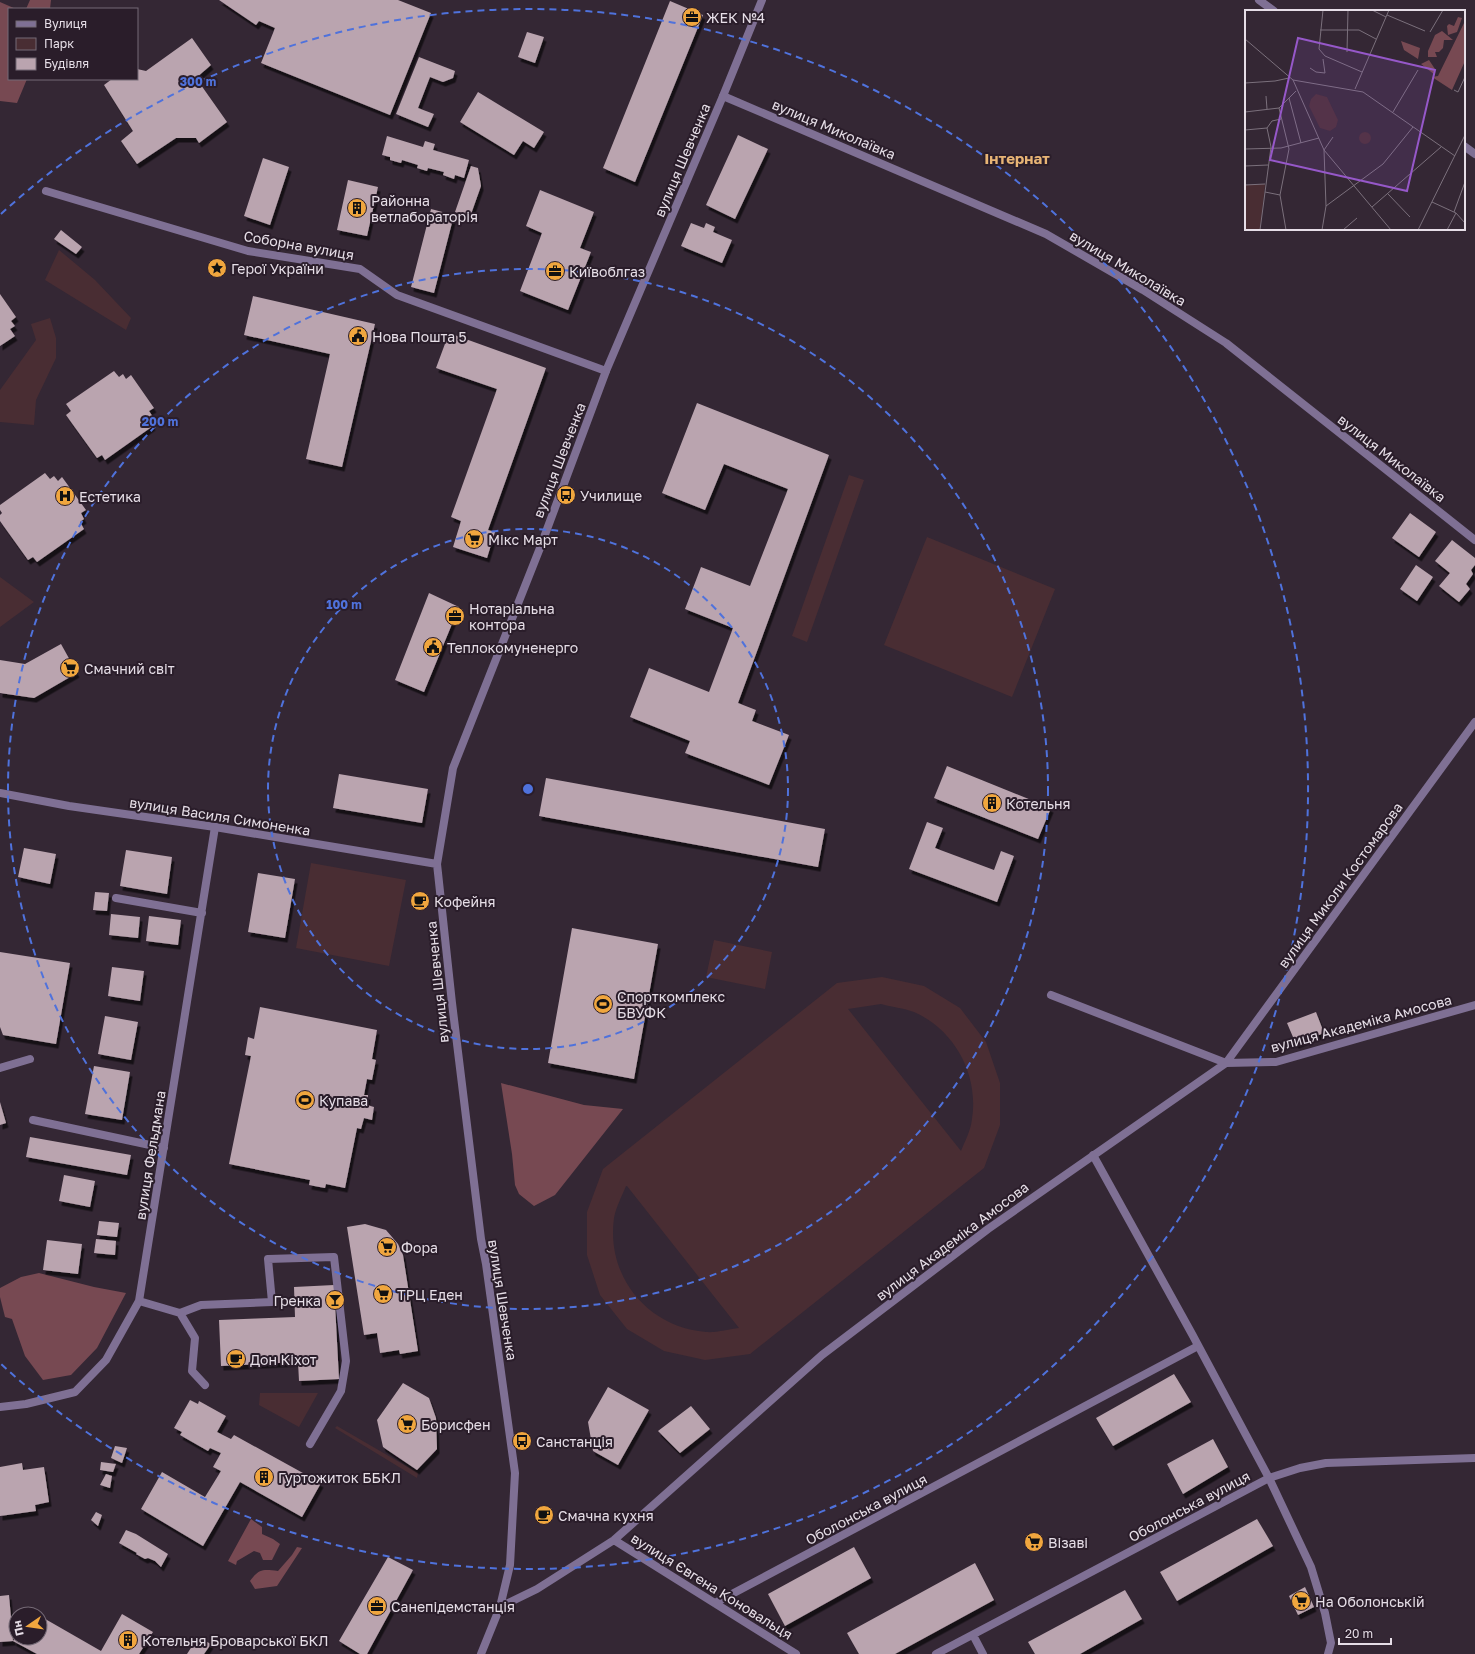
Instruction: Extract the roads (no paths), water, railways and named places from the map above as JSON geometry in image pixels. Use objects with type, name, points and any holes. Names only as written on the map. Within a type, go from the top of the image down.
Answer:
[{"type":"street","name":"вулиця Шевченка","points":[[481,1654],[500,1607],[510,1565],[515,1472],[480,1231],[452,1003],[437,864],[453,768],[540,548],[606,370],[723,96],[762,0]]},
{"type":"street","points":[[1259,0],[1273,10]]},
{"type":"street","name":"вулиця Миколаївка","points":[[723,96],[1046,234],[1143,290],[1226,343],[1475,540]]},
{"type":"street","points":[[1465,147],[1475,154]]},
{"type":"street","name":"Соборна вулиця","points":[[46,190],[248,251],[360,269],[397,295],[606,370]]},
{"type":"street","name":"вулиця Миколи Костомарова","points":[[1226,1063],[1475,722]]},
{"type":"street","name":"вулиця Василя Симоненка","points":[[0,793],[69,806],[215,827],[437,864]]},
{"type":"street","name":"вулиця Фельдмана","points":[[0,1407],[26,1404],[75,1392],[106,1360],[140,1301],[215,827]]},
{"type":"street","points":[[116,898],[202,913]]},
{"type":"street","points":[[1051,995],[1226,1063]]},
{"type":"street","name":"вулиця Академіка Амосова","points":[[500,1607],[537,1589],[614,1540],[822,1355],[988,1229],[1226,1063],[1276,1062],[1475,1005]]},
{"type":"street","points":[[0,1068],[30,1059]]},
{"type":"street","points":[[33,1120],[164,1148]]},
{"type":"street","points":[[1093,1155],[1269,1478],[1311,1567],[1325,1613],[1331,1643],[1328,1654]]},
{"type":"street","points":[[140,1301],[180,1313],[201,1305],[272,1302],[268,1259],[334,1257],[346,1361],[341,1391],[310,1444]]},
{"type":"street","points":[[180,1313],[195,1338],[192,1371],[205,1385]]},
{"type":"street","name":"Оболонська вулиця","points":[[715,1604],[1198,1346]]},
{"type":"street","name":"Оболонська вулиця","points":[[936,1654],[1269,1478],[1300,1468],[1326,1463],[1475,1458]]},
{"type":"street","name":"вулиця Євгена Коновальця","points":[[614,1540],[796,1654]]},
{"type":"street","points":[[973,1635],[983,1654]]},
{"type":"place","name":"ЖЕК №4","points":[[692,17]]},
{"type":"place","name":"Районна ветлабораторія","points":[[357,208]]},
{"type":"place","name":"Герої України","points":[[217,268]]},
{"type":"place","name":"Київоблгаз","points":[[555,271]]},
{"type":"place","name":"Нова Пошта 5","points":[[358,336]]},
{"type":"place","name":"Училище","points":[[566,495]]},
{"type":"place","name":"Естетика","points":[[65,496]]},
{"type":"place","name":"Мікс Март","points":[[474,539]]},
{"type":"place","name":"Нотаріальна контора","points":[[455,616]]},
{"type":"place","name":"Теплокомуненерго","points":[[433,647]]},
{"type":"place","name":"Смачний світ","points":[[70,668]]},
{"type":"place","name":"Котельня","points":[[992,803]]},
{"type":"place","name":"Кофейня","points":[[420,901]]},
{"type":"place","name":"Спорткомплекс БВУФК","points":[[603,1004]]},
{"type":"place","name":"Купава","points":[[305,1100]]},
{"type":"place","name":"Фора","points":[[387,1247]]},
{"type":"place","name":"ТРЦ Еден","points":[[383,1294]]},
{"type":"place","name":"Гренка","points":[[335,1300]]},
{"type":"place","name":"Дон Кіхот","points":[[236,1359]]},
{"type":"place","name":"Борисфен","points":[[407,1424]]},
{"type":"place","name":"Санстанція","points":[[522,1441]]},
{"type":"place","name":"Гуртожиток ББКЛ","points":[[264,1477]]},
{"type":"place","name":"Смачна кухня","points":[[544,1515]]},
{"type":"place","name":"Візаві","points":[[1034,1542]]},
{"type":"place","name":"На Оболонській","points":[[1301,1601]]},
{"type":"place","name":"Санепідемстанція","points":[[377,1606]]},
{"type":"place","name":"Котельня Броварської БКЛ","points":[[128,1640]]},
{"type":"district","name":"Інтернат","points":[[1017,158]]}]
